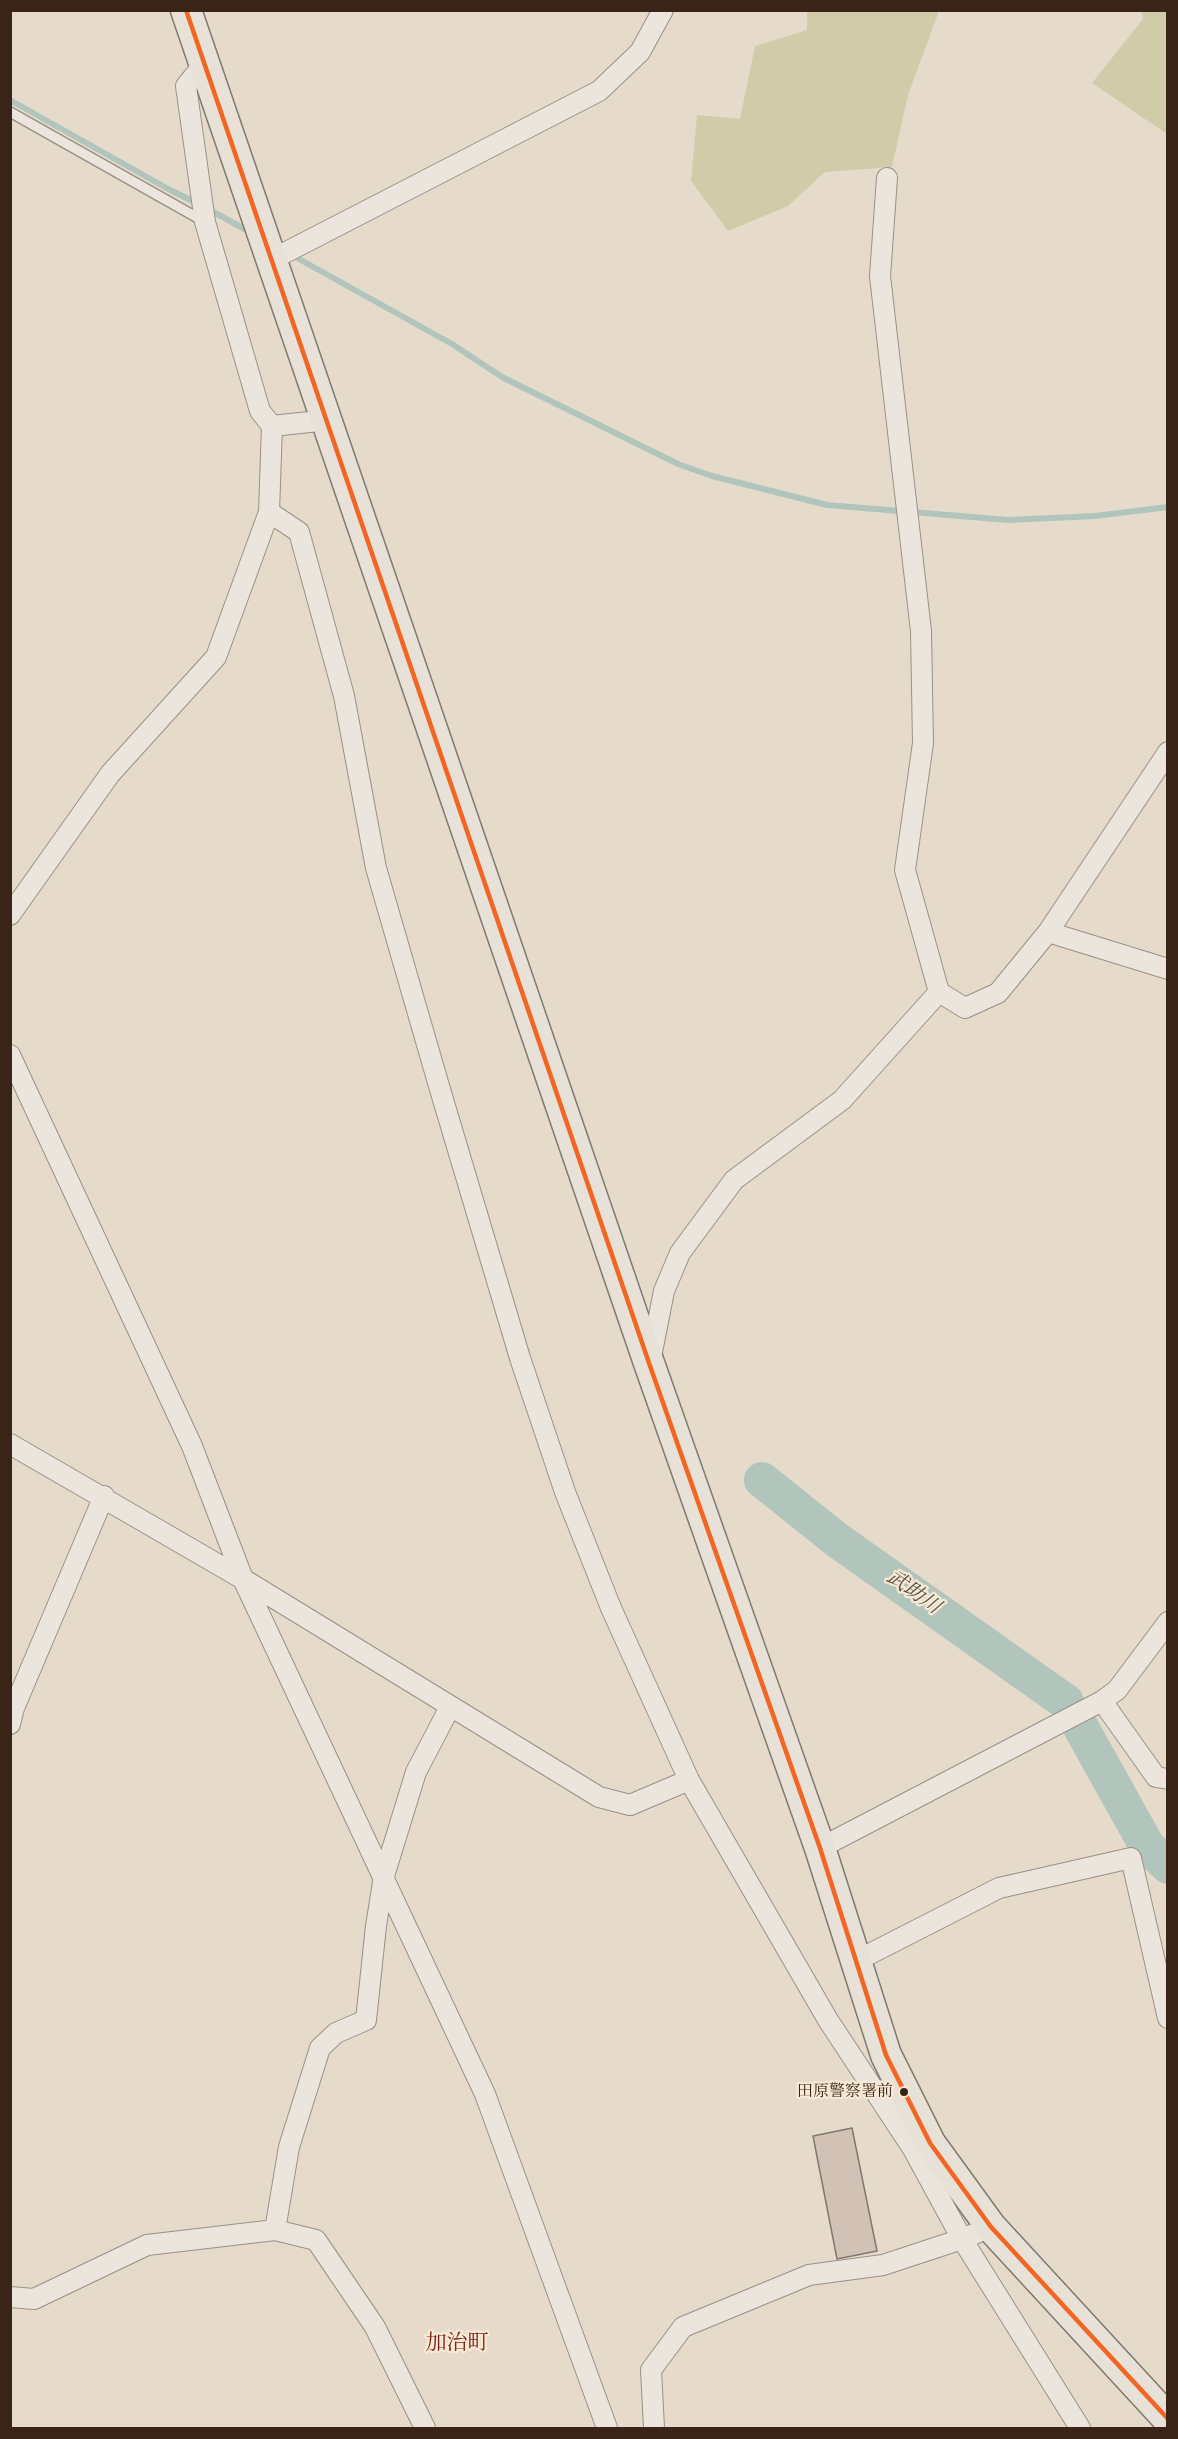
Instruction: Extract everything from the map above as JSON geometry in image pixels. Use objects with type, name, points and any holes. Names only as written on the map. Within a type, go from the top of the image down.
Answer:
[{"type":"main road","points":[[186,10],[649,1363],[820,1848],[886,2055],[921,2146],[991,2227],[1167,2419]]},
{"type":"street","points":[[271,260],[599,91],[640,52],[663,10]]},
{"type":"street","points":[[10,915],[110,774],[216,657],[269,512],[272,426],[260,411],[205,222],[186,86],[203,65]]},
{"type":"street","points":[[887,178],[880,276],[921,631],[923,743],[905,870],[939,992],[965,1008],[998,993],[1048,932],[1167,752]]},
{"type":"street","points":[[272,426],[328,420]]},
{"type":"street","points":[[269,512],[299,532],[344,696],[376,868],[520,1358],[565,1492],[611,1608],[689,1780],[828,2020],[921,2146],[962,2239],[1080,2428]]},
{"type":"street","points":[[1048,932],[1167,969]]},
{"type":"street","points":[[649,1363],[664,1291],[680,1253],[734,1180],[842,1100],[939,992]]},
{"type":"street","points":[[10,1055],[192,1446],[243,1579],[485,2094],[607,2428]]},
{"type":"street","points":[[10,1444],[104,1496],[243,1579],[599,1797],[630,1805],[689,1780]]},
{"type":"street","points":[[10,1724],[14,1708],[104,1496]]},
{"type":"street","points":[[820,1848],[1102,1701],[1117,1690],[1167,1622]]},
{"type":"street","points":[[1102,1701],[1156,1777],[1167,1779]]},
{"type":"street","points":[[275,2230],[289,2146],[320,2048],[336,2033],[366,2020],[384,1876],[416,1772],[450,1707]]},
{"type":"street","points":[[856,1961],[999,1888],[1131,1858],[1167,2018]]},
{"type":"street","points":[[654,2428],[651,2370],[682,2328],[809,2275],[884,2265],[991,2227]]},
{"type":"street","points":[[10,2297],[34,2299],[147,2245],[275,2230],[316,2240],[375,2327],[425,2428]]},
{"type":"lane","points":[[10,112],[205,222]]},
{"type":"shaded area","points":[[807,11],[939,11],[908,95],[892,167],[825,172],[788,206],[728,231],[691,181],[697,115],[740,119],[755,46],[807,30]]},
{"type":"shaded area","points":[[1141,11],[1167,11],[1167,134],[1092,83],[1143,19]]},
{"type":"building","points":[[852,2128],[877,2251],[837,2259],[813,2136]]},
{"type":"waterway","points":[[10,100],[199,204]]},
{"type":"waterway","points":[[208,209],[252,233]]},
{"type":"waterway","points":[[290,254],[452,344],[502,377],[678,464],[712,476],[827,505],[1008,520],[1095,516],[1168,507]]},
{"type":"waterway","name":"武助川","points":[[762,1480],[837,1540],[1066,1702]]},
{"type":"waterway","name":"武助川","points":[[1079,1724],[1147,1846],[1168,1866]]},
{"type":"transit line","points":[[186,10],[649,1363],[820,1848],[886,2055],[930,2143],[991,2227],[1168,2419]]},
{"type":"place","name":"田原警察署前","points":[[904,2092]]},
{"type":"district","name":"加治町","points":[[457,2344]]}]
